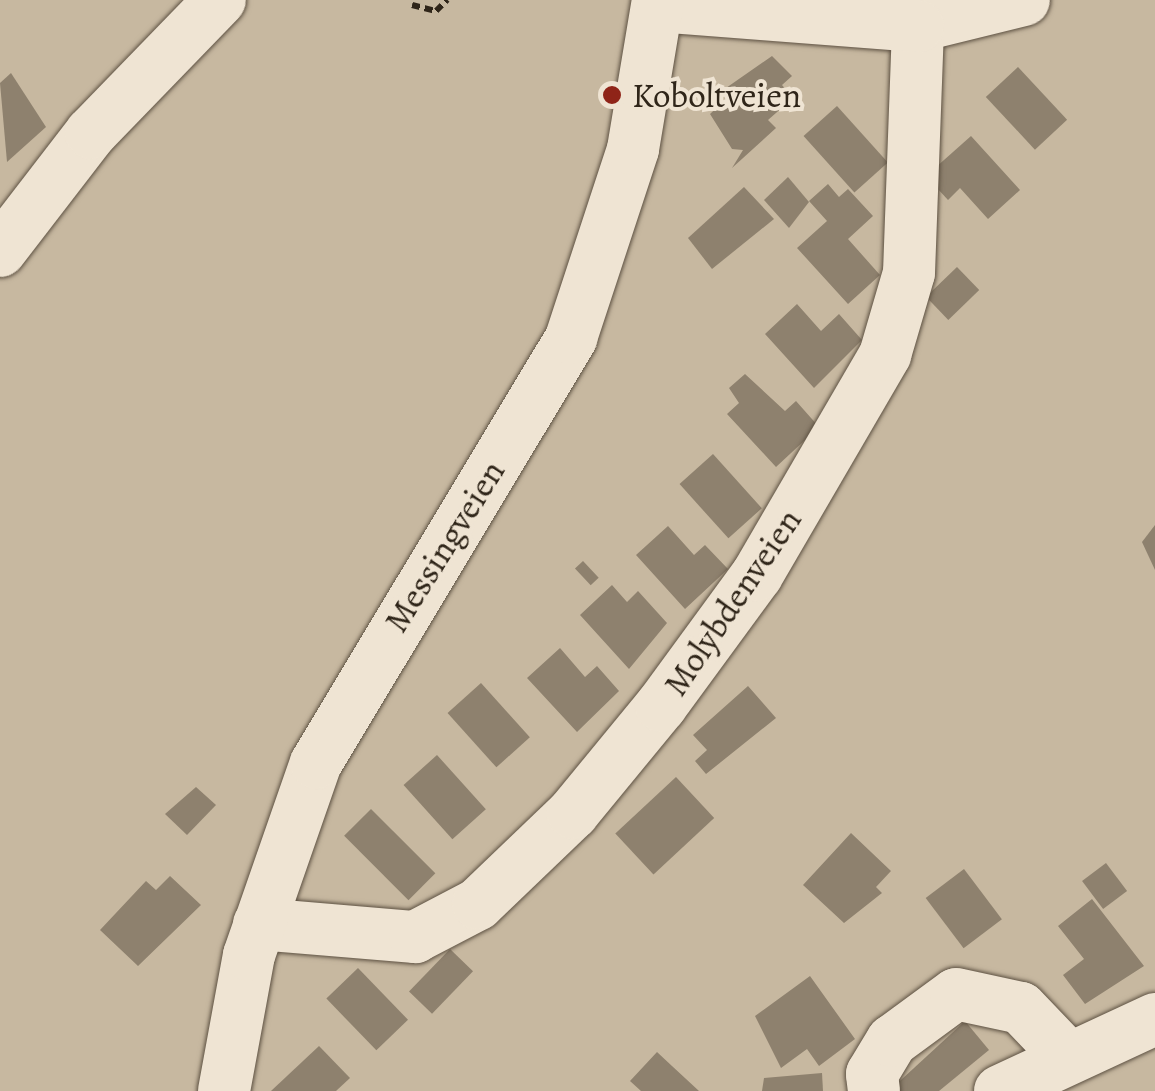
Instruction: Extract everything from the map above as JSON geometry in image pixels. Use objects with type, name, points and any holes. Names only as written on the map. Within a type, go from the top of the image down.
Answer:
[{"type":"street","points":[[0,252],[91,132],[220,0]]},
{"type":"street","points":[[658,3],[918,26],[1024,0]]},
{"type":"street","name":"Messingveien","points":[[224,1091],[259,924],[316,763],[570,338],[633,149],[658,3]]},
{"type":"street","name":"Molybdenveien","points":[[259,924],[380,940],[448,924],[573,813],[672,691],[757,575],[885,355],[909,273],[918,26]]},
{"type":"street","points":[[874,1091],[872,1074],[892,1042],[956,994],[1022,1008],[1067,1056]]},
{"type":"street","points":[[1000,1091],[1067,1056],[1155,1019]]},
{"type":"path","points":[[412,6],[436,11],[447,0]]},
{"type":"shaded area","points":[[0,0],[1155,0],[1155,1091],[0,1091]]},
{"type":"building","points":[[772,56],[792,76],[782,85],[793,98],[768,120],[776,128],[732,168],[743,150],[732,149],[710,114],[731,94],[726,88]]},
{"type":"building","points":[[1018,67],[1067,120],[1035,150],[986,97]]},
{"type":"building","points":[[11,73],[46,127],[7,162],[0,83]]},
{"type":"building","points":[[837,106],[888,162],[854,193],[804,136]]},
{"type":"building","points":[[971,136],[1020,190],[988,219],[960,188],[948,200],[926,176]]},
{"type":"building","points":[[788,177],[809,202],[789,228],[764,200]]},
{"type":"building","points":[[828,184],[839,197],[848,189],[873,216],[848,239],[880,275],[848,304],[797,248],[827,221],[809,201]]},
{"type":"building","points":[[744,187],[774,219],[712,269],[688,238]]},
{"type":"building","points":[[957,267],[979,290],[948,320],[926,297]]},
{"type":"building","points":[[797,304],[821,331],[839,314],[862,340],[814,388],[765,334]]},
{"type":"building","points":[[745,374],[785,411],[796,401],[819,427],[776,467],[727,414],[739,403],[729,388]]},
{"type":"building","points":[[713,454],[762,508],[728,538],[680,484]]},
{"type":"building","points":[[1155,525],[1155,570],[1142,542]]},
{"type":"building","points":[[668,526],[694,555],[705,545],[728,569],[685,609],[636,555]]},
{"type":"building","points":[[583,561],[599,578],[591,585],[575,569]]},
{"type":"building","points":[[612,585],[627,602],[638,591],[667,623],[629,669],[580,615]]},
{"type":"building","points":[[560,648],[585,677],[597,666],[619,691],[577,732],[527,678]]},
{"type":"building","points":[[481,683],[530,737],[496,767],[448,713]]},
{"type":"building","points":[[748,686],[776,718],[706,774],[695,761],[707,750],[693,735]]},
{"type":"building","points":[[437,755],[486,809],[452,839],[404,785]]},
{"type":"building","points":[[676,777],[714,818],[653,875],[615,834]]},
{"type":"building","points":[[196,787],[216,805],[187,835],[165,814]]},
{"type":"building","points":[[371,809],[435,873],[408,900],[344,836]]},
{"type":"building","points":[[851,833],[891,871],[876,887],[882,893],[844,923],[803,885]]},
{"type":"building","points":[[1106,863],[1127,891],[1103,909],[1082,881]]},
{"type":"building","points":[[964,869],[1002,919],[964,948],[926,898]]},
{"type":"building","points":[[170,876],[201,905],[138,966],[100,930],[146,881],[156,890]]},
{"type":"building","points":[[1092,899],[1144,966],[1085,1004],[1063,975],[1084,959],[1058,926]]},
{"type":"building","points":[[450,949],[473,971],[432,1014],[409,991]]},
{"type":"building","points":[[358,968],[408,1020],[376,1050],[326,999]]},
{"type":"building","points":[[810,976],[855,1039],[819,1066],[807,1049],[781,1068],[755,1016]]},
{"type":"building","points":[[965,1021],[989,1050],[939,1091],[889,1091]]},
{"type":"building","points":[[319,1046],[350,1078],[336,1091],[271,1091]]},
{"type":"building","points":[[657,1052],[699,1091],[641,1091],[630,1081]]},
{"type":"building","points":[[822,1073],[823,1091],[762,1091],[764,1078]]},
{"type":"place","name":"Koboltveien","points":[[612,95]]}]
